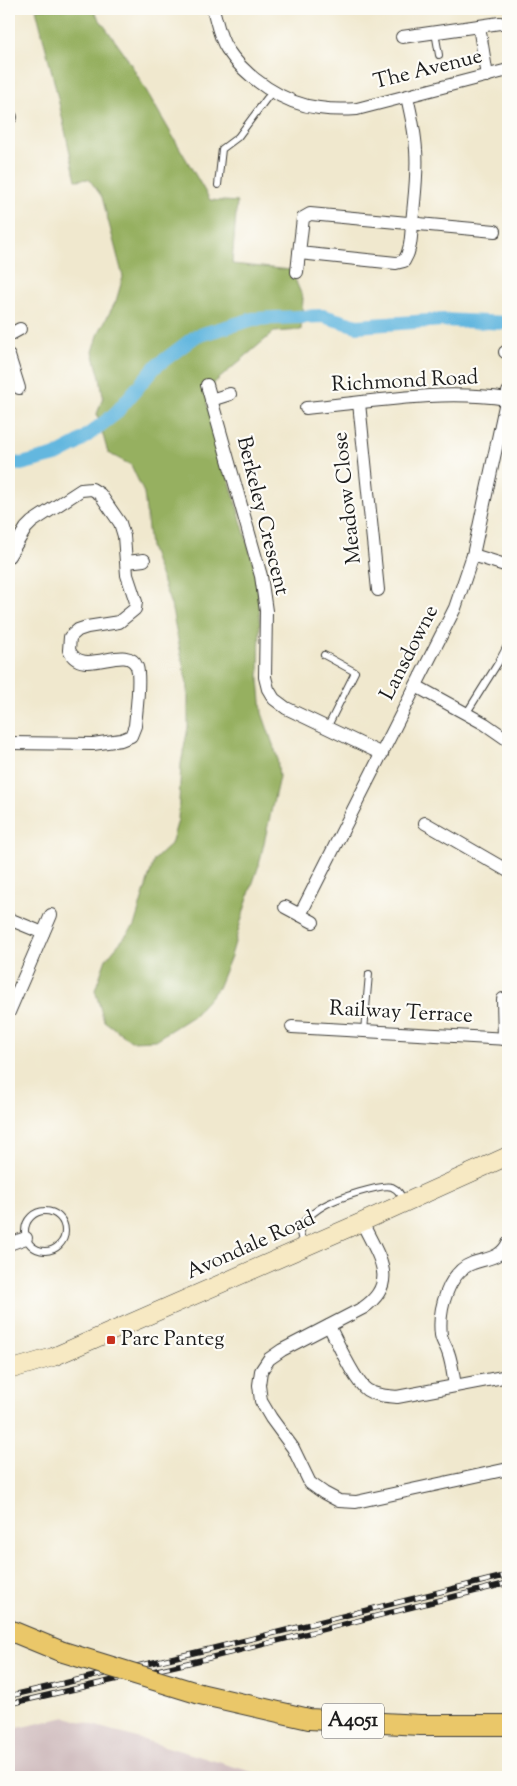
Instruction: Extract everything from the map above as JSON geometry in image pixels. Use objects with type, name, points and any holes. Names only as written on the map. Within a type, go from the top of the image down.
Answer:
[{"type":"main road","name":"A4051","points":[[9,1630],[60,1651],[200,1694],[309,1719],[420,1725],[508,1725]]},
{"type":"street","name":"The Avenue","points":[[213,9],[226,48],[249,74],[274,91],[302,105],[340,110],[357,109],[508,70]]},
{"type":"street","points":[[402,37],[500,23]]},
{"type":"street","points":[[479,26],[487,76]]},
{"type":"street","points":[[299,253],[396,263],[404,261],[409,254],[416,180],[416,151],[413,121],[406,97]]},
{"type":"street","points":[[297,272],[303,218],[310,214],[495,231]]},
{"type":"street","points":[[9,356],[19,388]]},
{"type":"street","name":"Berkeley Crescent","points":[[207,385],[261,576],[266,611],[265,677],[268,689],[274,700],[286,708],[382,754]]},
{"type":"street","points":[[211,400],[230,394]]},
{"type":"street","name":"Richmond Road","points":[[306,408],[464,394],[507,396]]},
{"type":"street","name":"Lansdowne","points":[[300,915],[455,608],[472,555],[507,396]]},
{"type":"street","name":"Meadow Close","points":[[359,403],[378,590]]},
{"type":"street","points":[[9,556],[26,528],[36,519],[81,490],[96,491],[100,494],[120,523],[124,536],[127,575],[136,602],[135,609],[119,622],[78,630],[70,637],[68,646],[70,653],[80,661],[94,662],[126,658],[135,663],[139,674],[136,726],[128,738],[93,744],[9,743]]},
{"type":"street","points":[[472,555],[508,566]]},
{"type":"street","points":[[127,562],[144,560]]},
{"type":"street","points":[[416,686],[508,740]]},
{"type":"street","points":[[425,823],[508,871]]},
{"type":"street","points":[[286,907],[313,922]]},
{"type":"street","points":[[9,1012],[51,915]]},
{"type":"street","points":[[9,919],[43,933]]},
{"type":"street","points":[[503,999],[506,1039]]},
{"type":"street","name":"Railway Terrace","points":[[292,1027],[506,1039]]},
{"type":"street","name":"Avondale Road","points":[[9,1370],[53,1357],[304,1248],[508,1156]]},
{"type":"street","points":[[362,1222],[382,1265],[384,1279],[380,1291],[375,1300],[363,1308],[282,1350],[269,1359],[261,1371],[259,1385],[261,1401],[270,1418],[293,1448],[310,1483],[339,1501],[356,1502],[508,1469]]},
{"type":"street","points":[[9,1244],[26,1238]]},
{"type":"street","points":[[455,1386],[452,1364],[440,1330],[440,1322],[448,1290],[453,1279],[462,1269],[501,1253],[507,1246]]},
{"type":"street","points":[[329,1326],[355,1374],[366,1389],[381,1396],[397,1397],[508,1376]]},
{"type":"lane","points":[[435,32],[439,55]]},
{"type":"lane","points":[[218,185],[222,149],[238,138],[274,91]]},
{"type":"lane","points":[[466,714],[508,646]]},
{"type":"lane","points":[[324,655],[356,672],[327,728]]},
{"type":"lane","points":[[364,1031],[369,974]]},
{"type":"lane","points":[[304,1248],[300,1233],[301,1224],[310,1215],[326,1205],[375,1187],[392,1187],[401,1194],[405,1203]]},
{"type":"lane","points":[[40,1212],[53,1213],[63,1222],[64,1235],[58,1246],[52,1250],[46,1251],[34,1248],[26,1238],[26,1225],[34,1214],[40,1212]]},
{"type":"shaded area","points":[[66,1717],[269,1777],[9,1777],[9,1730]]},
{"type":"green space","points":[[36,9],[94,9],[126,56],[210,200],[237,202],[232,264],[291,270],[303,298],[301,330],[274,332],[214,383],[207,404],[257,575],[260,618],[259,679],[262,713],[277,756],[279,777],[259,865],[231,956],[218,988],[193,1016],[155,1040],[131,1041],[104,1021],[95,990],[106,959],[134,926],[154,860],[171,844],[178,820],[181,764],[188,727],[188,689],[171,605],[150,547],[144,493],[131,465],[108,453],[97,414],[103,397],[93,352],[99,332],[116,301],[123,277],[102,197],[89,179],[76,180]]},
{"type":"waterway","points":[[9,463],[21,464],[56,455],[75,445],[115,414],[155,367],[196,336],[253,319],[323,316],[357,326],[443,320],[508,323]]},
{"type":"railway","points":[[9,1696],[210,1649],[508,1575]]},
{"type":"railway","points":[[9,1704],[201,1660],[508,1583]]},
{"type":"place","name":"Parc Panteg","points":[[111,1340]]}]
